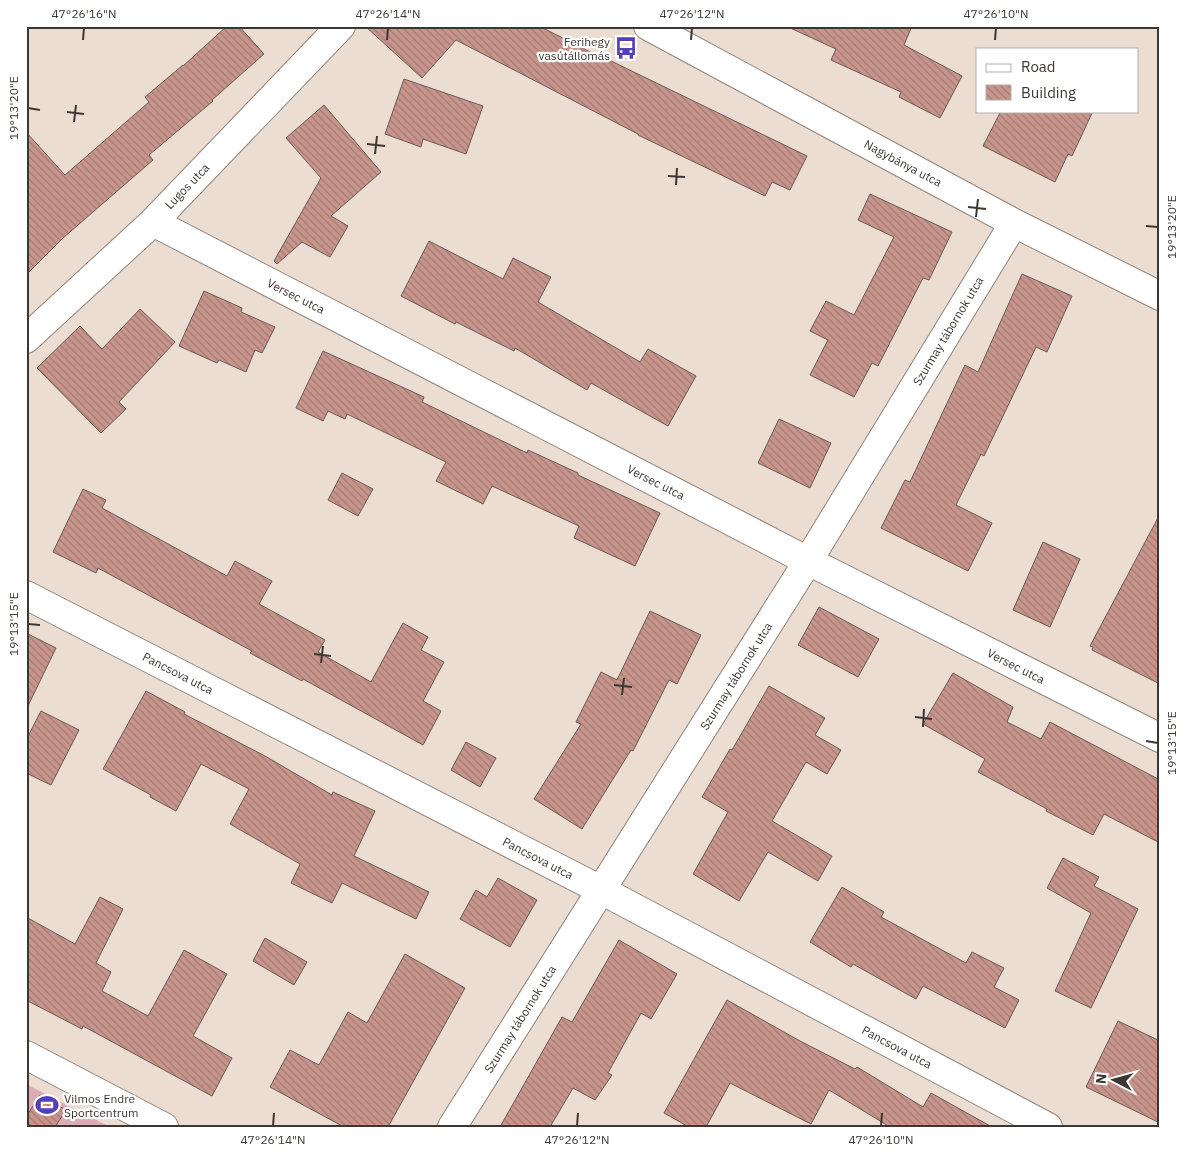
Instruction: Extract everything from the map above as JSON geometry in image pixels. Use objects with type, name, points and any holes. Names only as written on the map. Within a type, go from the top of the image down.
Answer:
[{"type":"street","name":"Lugos utca","points":[[26,339],[153,222],[341,26]]},
{"type":"street","name":"Nagybánya utca","points":[[648,26],[1014,223],[1160,296]]},
{"type":"street","name":"Versec utca","points":[[153,222],[808,561],[1160,738]]},
{"type":"street","name":"Szurmay tábornok utca","points":[[452,1127],[808,561],[1014,223]]},
{"type":"street","name":"Pancsova utca","points":[[26,595],[601,890],[1048,1127]]},
{"type":"street","points":[[26,1056],[164,1127]]},
{"type":"shaded area","name":"Vilmos Endre Sportcentrum","points":[[26,1084],[110,1127],[26,1127]]},
{"type":"building","points":[[227,26],[239,26],[264,54],[213,101],[149,155],[153,160],[63,238],[26,275],[26,132],[65,175],[149,102],[145,97]]},
{"type":"building","points":[[365,26],[539,26],[807,156],[790,190],[772,182],[765,196],[638,135],[456,40],[422,78]]},
{"type":"building","points":[[786,26],[912,26],[904,45],[962,76],[940,118],[899,97],[901,92],[831,60],[836,49]]},
{"type":"building","points":[[404,79],[483,106],[466,154],[423,139],[421,147],[385,134]]},
{"type":"building","points":[[324,105],[381,172],[331,216],[348,226],[330,257],[302,242],[277,264],[274,261],[321,178],[286,138]]},
{"type":"building","points":[[1000,112],[1093,112],[1072,156],[1068,154],[1055,182],[983,146]]},
{"type":"building","points":[[870,194],[952,232],[929,280],[923,278],[878,366],[872,363],[854,397],[810,375],[828,340],[810,331],[826,301],[854,315],[894,237],[858,220]]},
{"type":"building","points":[[429,241],[503,279],[513,258],[551,277],[538,302],[640,362],[648,349],[696,376],[668,426],[591,383],[587,390],[515,348],[514,351],[456,322],[455,324],[401,296]]},
{"type":"building","points":[[1022,274],[1072,296],[1047,352],[1036,347],[984,456],[981,454],[956,505],[992,523],[968,571],[881,528],[905,480],[910,482],[965,365],[978,372]]},
{"type":"building","points":[[204,291],[242,308],[241,312],[275,327],[262,353],[255,350],[246,372],[219,360],[217,363],[179,346]]},
{"type":"building","points":[[140,309],[175,342],[119,402],[126,409],[101,433],[37,368],[80,326],[102,349]]},
{"type":"building","points":[[323,351],[424,397],[422,402],[527,453],[528,450],[660,513],[635,566],[574,538],[579,526],[492,486],[483,504],[436,481],[446,462],[347,414],[345,419],[328,411],[323,421],[296,408]]},
{"type":"building","points":[[779,419],[831,443],[810,488],[758,463]]},
{"type":"building","points":[[342,473],[373,489],[358,516],[328,500]]},
{"type":"building","points":[[83,489],[106,500],[102,508],[227,576],[235,561],[272,581],[259,604],[325,640],[318,652],[371,682],[403,623],[428,637],[421,650],[444,662],[423,701],[441,711],[423,745],[303,679],[302,681],[250,653],[252,651],[98,568],[96,573],[53,552]]},
{"type":"building","points":[[1160,514],[1160,684],[1092,650],[1093,647],[1090,646]]},
{"type":"building","points":[[1043,542],[1080,559],[1050,627],[1013,610]]},
{"type":"building","points":[[819,607],[879,639],[858,677],[798,645]]},
{"type":"building","points":[[650,611],[701,635],[677,684],[669,680],[633,751],[631,750],[582,829],[534,799],[581,724],[576,722],[601,672],[617,680]]},
{"type":"building","points":[[26,633],[56,648],[26,710]]},
{"type":"building","points":[[953,673],[1013,707],[1007,722],[1041,739],[1050,722],[1160,780],[1160,843],[1104,814],[1093,835],[1046,811],[1047,809],[978,772],[985,759],[923,724]]},
{"type":"building","points":[[769,686],[825,718],[815,735],[841,750],[827,774],[806,762],[772,821],[832,856],[818,881],[768,852],[739,901],[693,874],[728,812],[702,797]]},
{"type":"building","points":[[146,691],[185,712],[184,714],[265,756],[332,795],[333,792],[375,811],[354,856],[429,892],[416,919],[342,883],[332,903],[291,883],[300,864],[230,824],[249,789],[201,764],[176,811],[103,769]]},
{"type":"building","points":[[41,711],[79,730],[51,785],[26,773],[26,740]]},
{"type":"building","points":[[466,742],[496,758],[480,787],[451,770]]},
{"type":"building","points":[[1063,858],[1099,877],[1094,886],[1138,909],[1091,1008],[1055,991],[1091,913],[1047,888]]},
{"type":"building","points":[[498,878],[537,900],[510,947],[460,919],[476,890],[487,897]]},
{"type":"building","points":[[842,887],[884,912],[881,917],[966,963],[972,952],[1004,968],[994,987],[1019,1000],[1005,1028],[923,986],[916,999],[853,964],[851,967],[810,942]]},
{"type":"building","points":[[100,897],[123,909],[96,963],[111,972],[102,991],[148,1016],[184,950],[227,974],[193,1036],[232,1058],[212,1096],[83,1026],[82,1029],[26,1000],[26,917],[75,944]]},
{"type":"building","points":[[265,938],[307,962],[294,985],[253,961]]},
{"type":"building","points":[[619,940],[677,974],[651,1019],[641,1013],[608,1073],[612,1075],[595,1100],[573,1088],[550,1127],[500,1127],[562,1017],[572,1022]]},
{"type":"building","points":[[405,954],[465,988],[388,1127],[344,1127],[270,1087],[290,1050],[319,1065],[348,1012],[367,1023]]},
{"type":"building","points":[[727,1000],[800,1041],[855,1069],[857,1067],[923,1107],[931,1093],[992,1127],[890,1127],[829,1090],[811,1124],[730,1083],[706,1127],[689,1127],[664,1113]]},
{"type":"building","points":[[1118,1021],[1160,1041],[1160,1123],[1086,1087]]},
{"type":"building","points":[[40,1095],[66,1110],[55,1127],[26,1127],[26,1117]]},
{"type":"place","name":"Ferihegy vasútállomás","points":[[626,48]]},
{"type":"place","name":"Vilmos Endre Sportcentrum","points":[[47,1105]]}]
